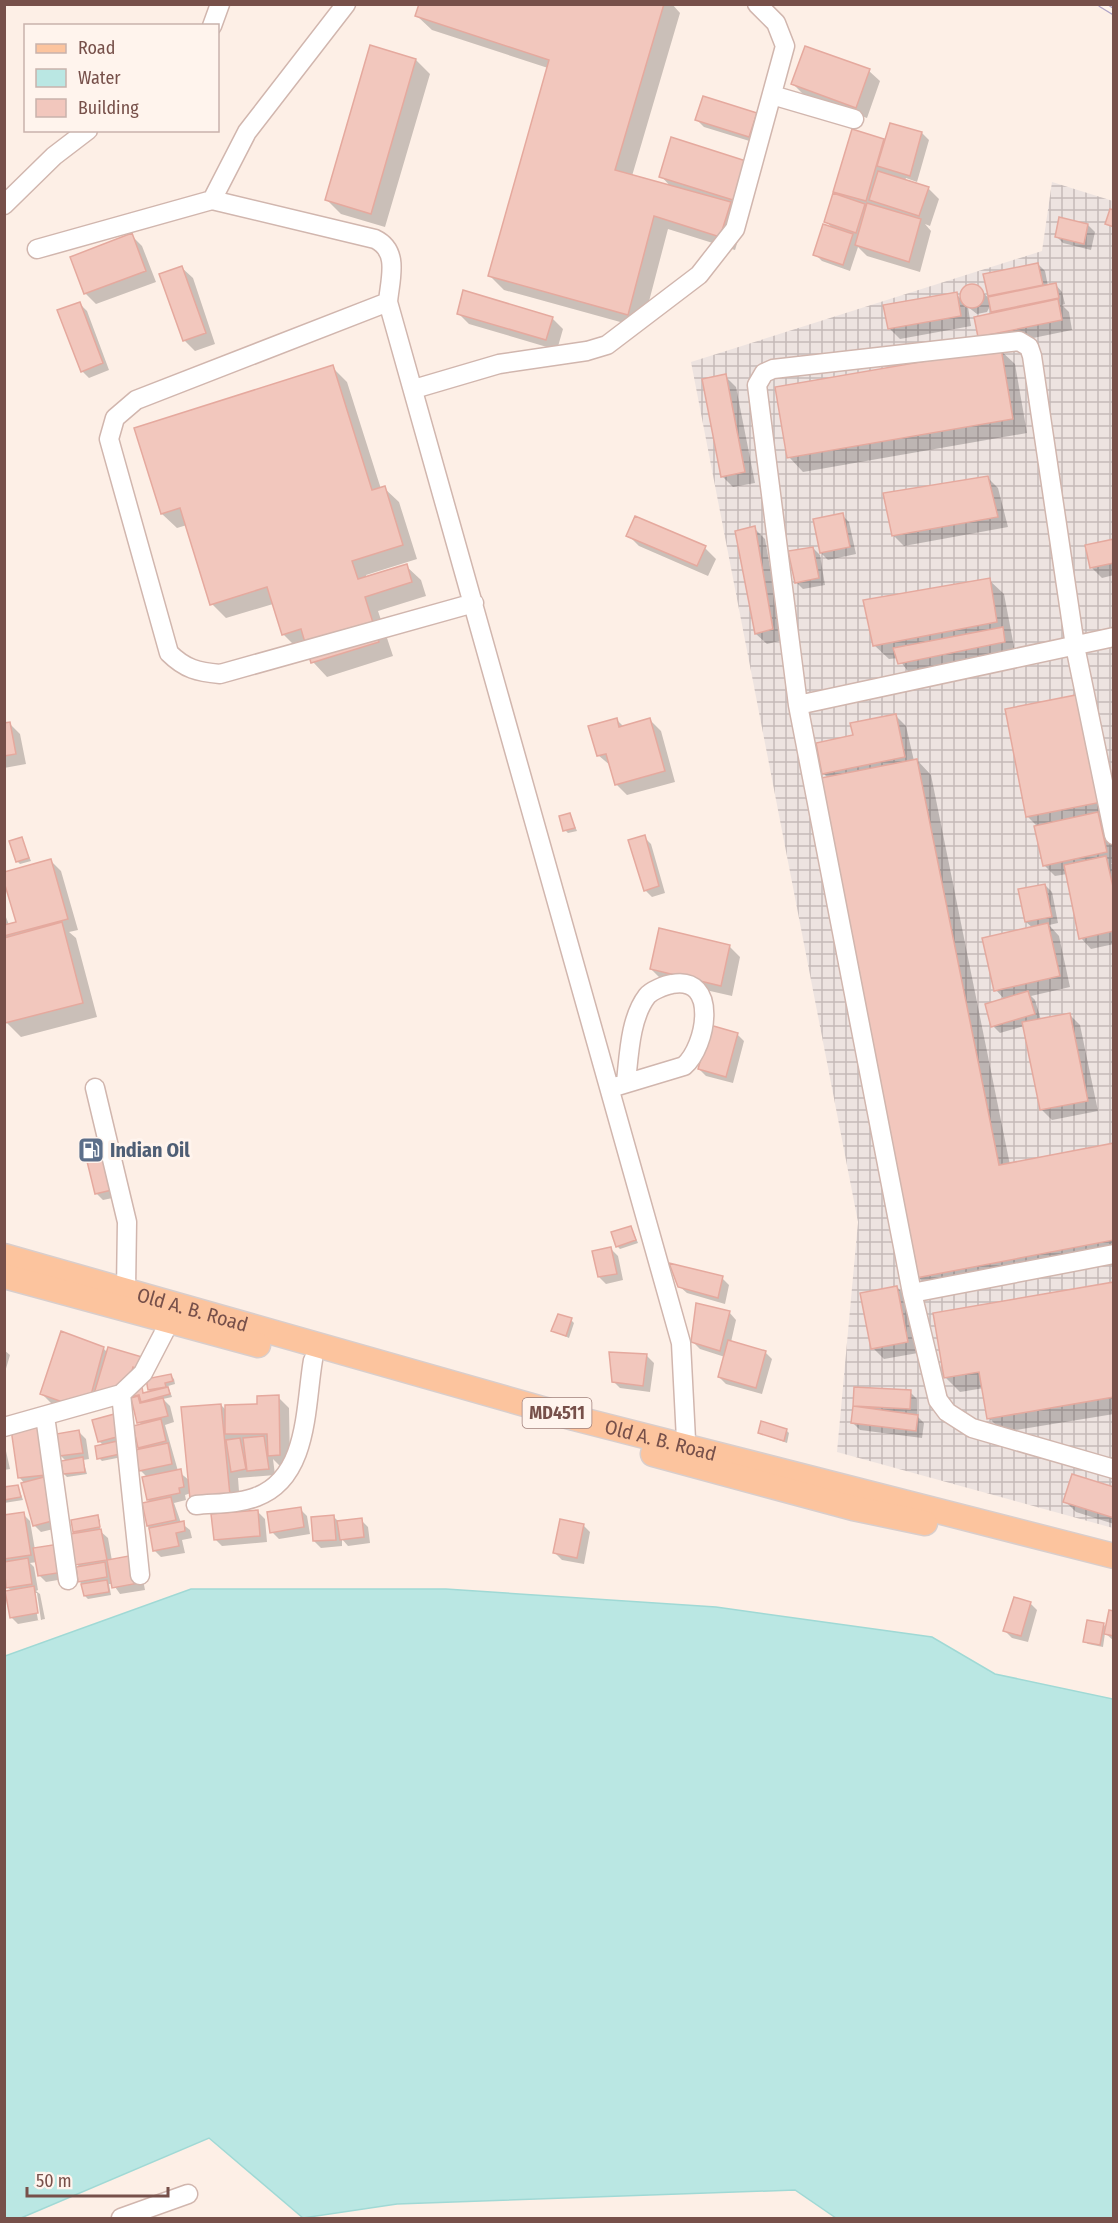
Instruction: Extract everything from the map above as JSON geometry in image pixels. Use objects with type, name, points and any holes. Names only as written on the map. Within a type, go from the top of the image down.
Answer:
[{"type":"main road","name":"Old A. B. Road","points":[[4,1256],[574,1418],[853,1508],[998,1539],[1113,1569]]},
{"type":"main road","name":"Old A. B. Road","points":[[4,1276],[313,1360],[687,1455],[1113,1556]]},
{"type":"street","points":[[213,24],[220,4]]},
{"type":"street","points":[[212,200],[247,132],[346,4]]},
{"type":"street","points":[[414,389],[499,364],[586,351],[607,345],[699,275],[735,229],[785,46],[776,23],[757,4]]},
{"type":"street","points":[[772,95],[854,119]]},
{"type":"street","points":[[4,205],[54,156],[85,132]]},
{"type":"street","points":[[37,249],[212,200],[383,243],[393,260],[387,302],[618,1085],[681,1343],[687,1455]]},
{"type":"street","points":[[387,302],[136,400],[115,418],[109,439],[169,653],[182,666],[189,669],[220,674],[474,603]]},
{"type":"street","points":[[1113,835],[1075,646],[1029,347],[1019,341],[1005,341],[773,369],[764,373],[756,385],[798,705],[912,1293],[938,1400],[946,1412],[972,1428],[1113,1469]]},
{"type":"street","points":[[798,705],[1113,637]]},
{"type":"street","points":[[681,982],[693,985],[700,993],[705,1011],[693,1058],[684,1066],[618,1085],[633,1031],[648,995],[667,985],[681,982]]},
{"type":"street","points":[[95,1088],[127,1222],[126,1290]]},
{"type":"street","points":[[912,1293],[1113,1254]]},
{"type":"street","points":[[4,1427],[122,1394],[143,1373],[170,1321]]},
{"type":"street","points":[[196,1505],[254,1498],[270,1490],[290,1472],[298,1452],[313,1360]]},
{"type":"street","points":[[122,1394],[140,1575]]},
{"type":"street","points":[[45,1416],[68,1580]]},
{"type":"street","points":[[121,2218],[188,2194]]},
{"type":"shaded area","points":[[1052,182],[1113,201],[1113,1528],[837,1452],[858,1222],[691,362],[1042,251]]},
{"type":"water","points":[[191,1589],[446,1589],[716,1607],[932,1637],[995,1674],[1113,1699],[1113,2218],[836,2218],[795,2190],[397,2204],[303,2218],[209,2138],[21,2218],[5,2218],[5,1656]]},
{"type":"building","points":[[419,4],[664,4],[615,170],[731,202],[720,237],[654,216],[628,315],[488,276],[549,60],[415,16]]},
{"type":"building","points":[[370,45],[416,59],[371,214],[325,200]]},
{"type":"building","points":[[805,46],[870,69],[856,108],[791,84]]},
{"type":"building","points":[[703,96],[757,113],[749,137],[695,120]]},
{"type":"building","points":[[890,123],[922,132],[910,176],[877,166]]},
{"type":"building","points":[[852,129],[884,139],[866,201],[833,192]]},
{"type":"building","points":[[671,137],[746,161],[733,200],[659,177]]},
{"type":"building","points":[[878,171],[929,187],[919,216],[869,200]]},
{"type":"building","points":[[833,193],[865,204],[856,233],[824,222]]},
{"type":"building","points":[[867,203],[921,219],[909,262],[855,245]]},
{"type":"building","points":[[1110,209],[1114,210],[1114,227],[1105,224]]},
{"type":"building","points":[[1059,217],[1088,224],[1084,244],[1055,237]]},
{"type":"building","points":[[823,224],[853,234],[843,265],[813,255]]},
{"type":"building","points":[[132,233],[146,271],[84,294],[70,257]]},
{"type":"building","points":[[1038,263],[1043,285],[988,296],[983,274]]},
{"type":"building","points":[[182,266],[206,333],[183,341],[159,274]]},
{"type":"building","points":[[1056,283],[1059,298],[991,312],[988,297]]},
{"type":"building","points":[[972,284],[981,287],[984,296],[981,305],[972,308],[963,305],[960,296],[963,287]]},
{"type":"building","points":[[463,290],[553,317],[546,340],[457,314]]},
{"type":"building","points":[[957,292],[961,316],[888,329],[883,305]]},
{"type":"building","points":[[1058,299],[1062,320],[978,337],[974,317]]},
{"type":"building","points":[[80,302],[103,363],[81,372],[57,310]]},
{"type":"building","points":[[1001,348],[1013,419],[787,458],[775,387]]},
{"type":"building","points":[[333,365],[372,490],[385,486],[403,545],[352,561],[358,579],[407,564],[412,582],[365,597],[379,642],[311,663],[301,629],[282,635],[267,587],[210,605],[180,508],[161,514],[134,428]]},
{"type":"building","points":[[726,374],[745,472],[721,477],[702,379]]},
{"type":"building","points":[[988,476],[998,517],[892,536],[883,493]]},
{"type":"building","points":[[843,513],[850,547],[820,553],[813,519]]},
{"type":"building","points":[[635,516],[706,546],[697,566],[626,536]]},
{"type":"building","points":[[755,526],[773,629],[755,634],[735,531]]},
{"type":"building","points":[[1114,539],[1114,563],[1090,568],[1085,545]]},
{"type":"building","points":[[813,547],[819,578],[795,583],[788,551]]},
{"type":"building","points":[[990,578],[997,622],[873,646],[863,600]]},
{"type":"building","points":[[1003,627],[1005,642],[898,664],[893,648]]},
{"type":"building","points":[[1081,694],[1102,802],[1026,817],[1005,709]]},
{"type":"building","points":[[896,714],[905,757],[822,774],[816,743],[853,735],[850,723]]},
{"type":"building","points":[[617,718],[619,727],[650,718],[665,771],[615,785],[606,754],[597,756],[588,726]]},
{"type":"building","points":[[10,722],[16,754],[4,756],[4,723]]},
{"type":"building","points":[[917,759],[999,1165],[1114,1143],[1114,1240],[916,1278],[816,779]]},
{"type":"building","points":[[1098,812],[1107,852],[1043,866],[1034,826]]},
{"type":"building","points":[[570,813],[575,828],[563,831],[559,816]]},
{"type":"building","points":[[645,835],[659,886],[644,891],[628,840]]},
{"type":"building","points":[[22,837],[29,858],[16,862],[9,841]]},
{"type":"building","points":[[1106,856],[1114,891],[1114,931],[1079,939],[1064,865]]},
{"type":"building","points":[[51,859],[68,919],[4,936],[4,925],[16,922],[4,882],[4,872]]},
{"type":"building","points":[[1045,884],[1052,917],[1025,922],[1018,889]]},
{"type":"building","points":[[62,922],[83,1003],[5,1023],[4,938]]},
{"type":"building","points":[[1048,923],[1060,976],[994,991],[982,938]]},
{"type":"building","points":[[659,928],[730,945],[721,986],[650,969]]},
{"type":"building","points":[[1028,991],[1035,1014],[991,1027],[985,1004]]},
{"type":"building","points":[[1070,1013],[1088,1101],[1040,1110],[1022,1022]]},
{"type":"building","points":[[710,1025],[738,1033],[726,1077],[698,1069]]},
{"type":"building","points":[[105,1144],[116,1189],[95,1194],[84,1149]]},
{"type":"building","points":[[631,1226],[636,1240],[616,1247],[611,1232]]},
{"type":"building","points":[[611,1247],[617,1274],[598,1277],[592,1251]]},
{"type":"building","points":[[669,1263],[723,1276],[718,1298],[678,1287]]},
{"type":"building","points":[[1114,1282],[1114,1397],[987,1419],[979,1372],[944,1378],[933,1313]]},
{"type":"building","points":[[897,1286],[908,1342],[871,1349],[860,1293]]},
{"type":"building","points":[[696,1303],[730,1311],[720,1351],[691,1342]]},
{"type":"building","points":[[558,1314],[572,1318],[566,1336],[551,1331]]},
{"type":"building","points":[[61,1331],[104,1347],[91,1395],[71,1405],[40,1394]]},
{"type":"building","points":[[728,1340],[766,1351],[756,1388],[718,1377]]},
{"type":"building","points":[[108,1347],[142,1357],[139,1370],[133,1367],[128,1386],[93,1397]]},
{"type":"building","points":[[609,1352],[647,1354],[643,1386],[612,1382]]},
{"type":"building","points":[[171,1374],[173,1381],[165,1383],[166,1387],[148,1390],[146,1379]]},
{"type":"building","points":[[142,1387],[143,1393],[168,1387],[170,1394],[141,1402],[139,1395],[130,1397]]},
{"type":"building","points":[[854,1387],[911,1390],[910,1409],[853,1406]]},
{"type":"building","points":[[279,1395],[280,1455],[268,1456],[267,1434],[225,1434],[225,1405],[257,1404],[257,1396]]},
{"type":"building","points":[[138,1396],[140,1403],[163,1398],[168,1416],[137,1423],[131,1398]]},
{"type":"building","points":[[221,1404],[230,1495],[190,1499],[181,1407]]},
{"type":"building","points":[[853,1406],[918,1415],[916,1431],[851,1423]]},
{"type":"building","points":[[118,1413],[124,1435],[98,1442],[92,1420]]},
{"type":"building","points":[[161,1419],[166,1441],[138,1448],[133,1426]]},
{"type":"building","points":[[761,1421],[787,1429],[784,1441],[758,1433]]},
{"type":"building","points":[[39,1422],[46,1475],[18,1478],[11,1429]]},
{"type":"building","points":[[79,1430],[83,1453],[59,1456],[56,1434]]},
{"type":"building","points":[[264,1436],[269,1469],[247,1471],[243,1438]]},
{"type":"building","points":[[240,1438],[246,1469],[231,1472],[226,1440]]},
{"type":"building","points":[[122,1440],[125,1453],[97,1459],[95,1446]]},
{"type":"building","points":[[168,1443],[172,1464],[139,1471],[135,1450]]},
{"type":"building","points":[[83,1457],[85,1472],[63,1474],[61,1461]]},
{"type":"building","points":[[181,1469],[184,1487],[179,1488],[180,1493],[147,1500],[142,1477]]},
{"type":"building","points":[[1072,1474],[1114,1487],[1114,1518],[1063,1502]]},
{"type":"building","points":[[44,1477],[56,1520],[33,1526],[21,1483]]},
{"type":"building","points":[[18,1485],[21,1497],[4,1500],[4,1487]]},
{"type":"building","points":[[171,1497],[176,1520],[147,1526],[142,1503]]},
{"type":"building","points":[[301,1507],[304,1527],[270,1533],[267,1512]]},
{"type":"building","points":[[258,1510],[260,1536],[214,1540],[211,1514]]},
{"type":"building","points":[[24,1512],[31,1555],[4,1559],[4,1515]]},
{"type":"building","points":[[98,1515],[100,1527],[73,1532],[71,1520]]},
{"type":"building","points":[[334,1515],[336,1540],[313,1541],[311,1517]]},
{"type":"building","points":[[362,1518],[364,1537],[340,1540],[337,1521]]},
{"type":"building","points":[[560,1519],[584,1524],[577,1558],[553,1553]]},
{"type":"building","points":[[184,1521],[185,1531],[176,1533],[179,1546],[153,1551],[149,1528]]},
{"type":"building","points":[[101,1529],[107,1560],[75,1565],[70,1534]]},
{"type":"building","points":[[59,1544],[64,1572],[38,1576],[33,1548]]},
{"type":"building","points":[[134,1555],[139,1583],[112,1588],[107,1560]]},
{"type":"building","points":[[28,1558],[32,1584],[6,1588],[4,1562]]},
{"type":"building","points":[[105,1562],[107,1577],[78,1582],[76,1567]]},
{"type":"building","points":[[107,1580],[109,1592],[84,1596],[81,1584]]},
{"type":"building","points":[[34,1586],[38,1613],[10,1618],[5,1591]]},
{"type":"building","points":[[1014,1597],[1031,1602],[1021,1636],[1003,1631]]},
{"type":"building","points":[[1109,1610],[1114,1611],[1114,1636],[1104,1634]]},
{"type":"building","points":[[1087,1620],[1104,1623],[1100,1645],[1083,1642]]},
{"type":"railway","points":[[1101,4],[1114,12]]},
{"type":"place","name":"Indian Oil","points":[[91,1150]]}]
